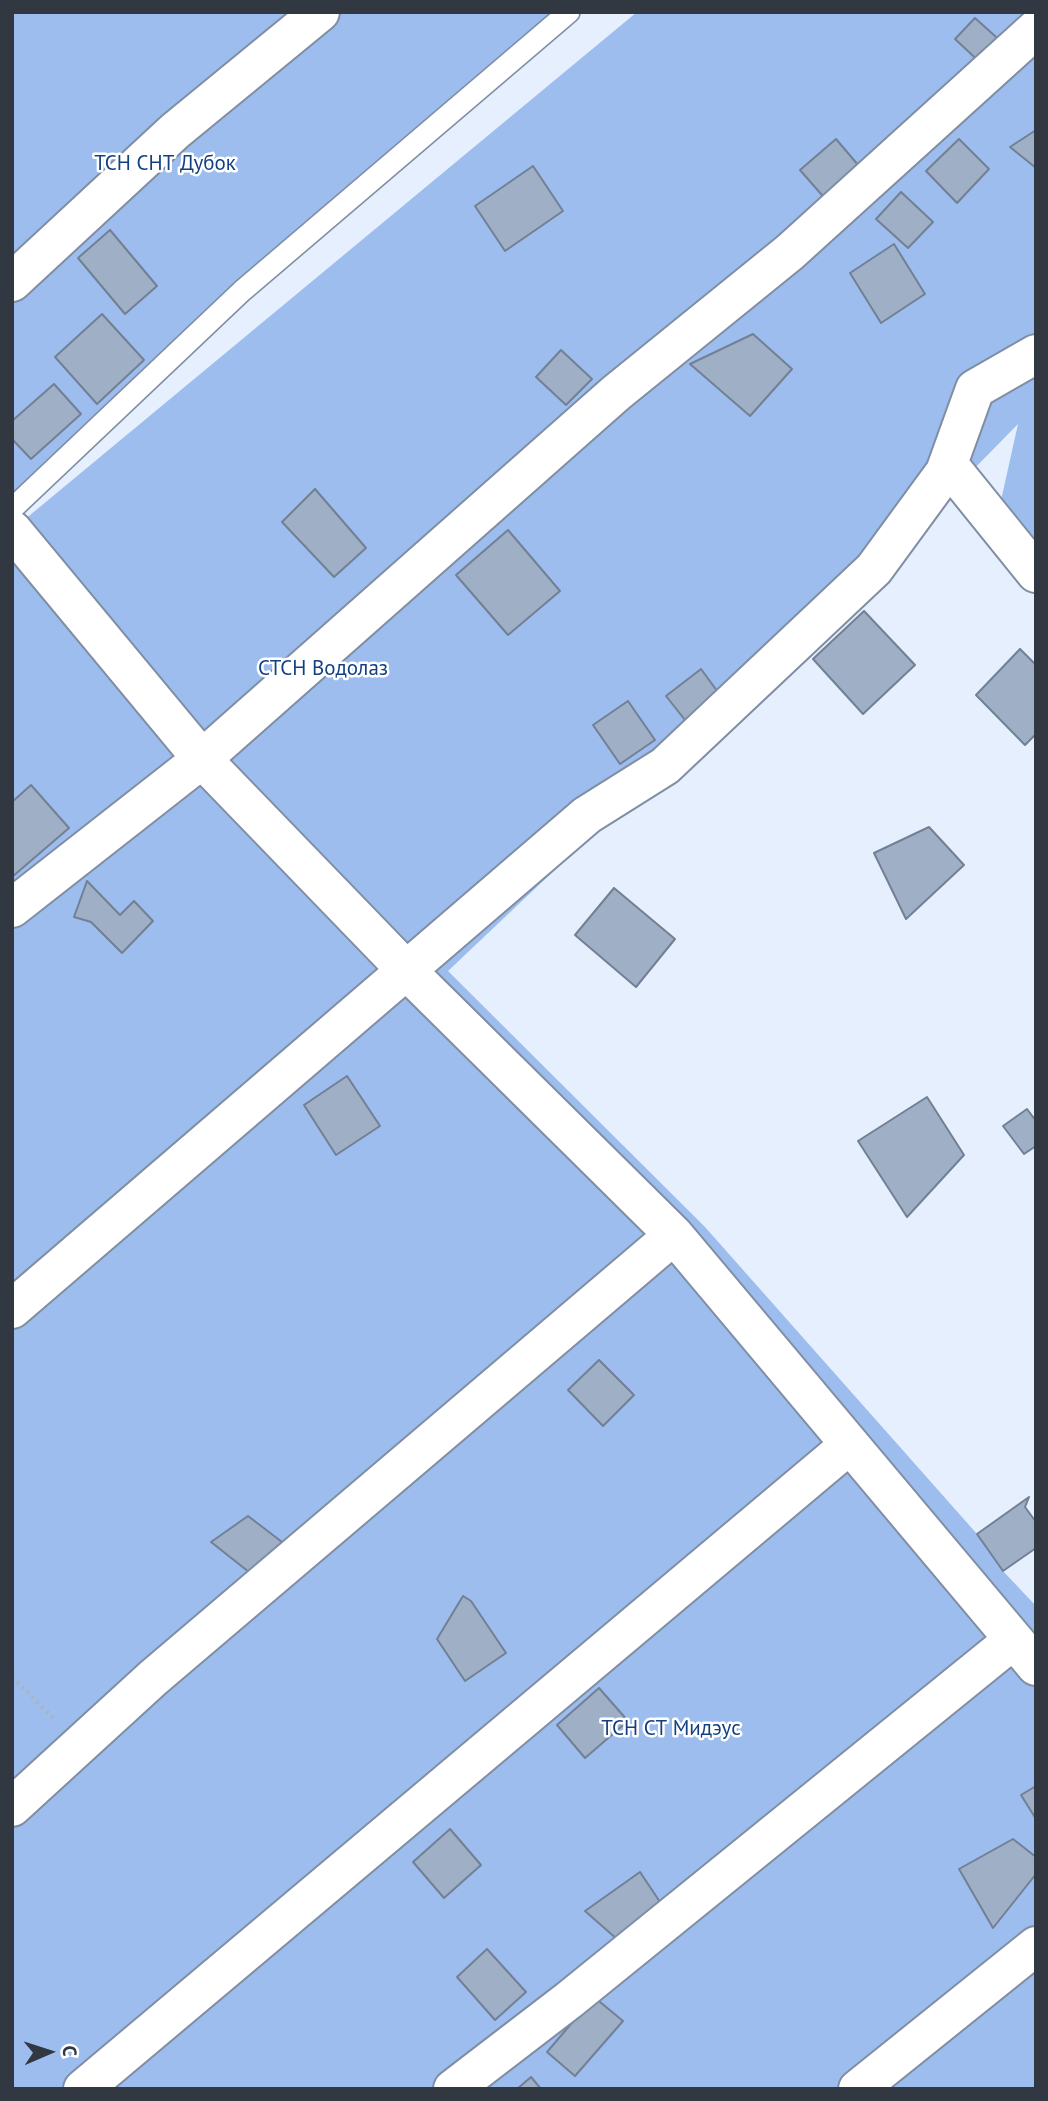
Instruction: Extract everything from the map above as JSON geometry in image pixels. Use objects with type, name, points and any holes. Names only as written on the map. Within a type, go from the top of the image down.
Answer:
[{"type":"street","points":[[12,282],[175,131],[320,12]]},
{"type":"street","points":[[12,908],[202,759],[616,393],[799,244],[1036,29]]},
{"type":"street","points":[[12,1309],[228,1121],[408,972],[587,815],[665,766],[874,569],[945,472],[975,389],[1036,354]]},
{"type":"street","points":[[948,464],[1036,573]]},
{"type":"street","points":[[12,530],[202,759],[408,972],[674,1236],[1024,1653],[453,2089]]},
{"type":"street","points":[[12,1807],[153,1678],[674,1236]]},
{"type":"street","points":[[83,2089],[848,1446]]},
{"type":"street","points":[[858,2089],[1036,1946]]},
{"type":"lane","points":[[12,509],[242,291],[569,12]]},
{"type":"path","points":[[12,1677],[80,1745]]},
{"type":"green space","name":"ТСН СНТ Дубок","points":[[12,12],[576,12],[12,494]]},
{"type":"green space","name":"СТСН Водолаз","points":[[637,12],[1036,12],[1036,563],[1000,505],[1018,424],[918,526],[448,971],[705,1227],[977,1534],[1003,1571],[1036,1606],[1036,2089],[12,2089],[12,530]]},
{"type":"building","points":[[975,18],[1006,46],[986,68],[955,39]]},
{"type":"building","points":[[1036,130],[1036,168],[1010,147]]},
{"type":"building","points":[[836,139],[870,179],[835,210],[800,170]]},
{"type":"building","points":[[959,139],[989,169],[957,203],[926,171]]},
{"type":"building","points":[[533,166],[563,211],[505,251],[475,206]]},
{"type":"building","points":[[901,192],[933,222],[908,248],[876,219]]},
{"type":"building","points":[[110,230],[157,286],[125,314],[78,258]]},
{"type":"building","points":[[894,244],[925,294],[881,323],[850,273]]},
{"type":"building","points":[[102,314],[144,360],[97,404],[55,357]]},
{"type":"building","points":[[753,334],[792,369],[750,416],[690,364]]},
{"type":"building","points":[[561,350],[592,379],[566,405],[536,377]]},
{"type":"building","points":[[54,384],[81,414],[31,459],[12,439],[12,421]]},
{"type":"building","points":[[315,489],[366,548],[334,577],[282,522]]},
{"type":"building","points":[[508,530],[560,591],[508,635],[456,575]]},
{"type":"building","points":[[864,611],[915,665],[863,714],[813,659]]},
{"type":"building","points":[[1020,649],[1036,665],[1036,734],[1025,745],[976,695]]},
{"type":"building","points":[[701,669],[723,699],[689,725],[666,696]]},
{"type":"building","points":[[628,701],[655,740],[620,764],[593,725]]},
{"type":"building","points":[[31,785],[69,828],[12,877],[12,802]]},
{"type":"building","points":[[929,827],[964,865],[906,919],[874,853]]},
{"type":"building","points":[[87,881],[120,915],[134,901],[153,921],[122,953],[91,922],[74,917]]},
{"type":"building","points":[[614,888],[675,939],[636,987],[575,935]]},
{"type":"building","points":[[347,1076],[380,1126],[336,1155],[304,1105]]},
{"type":"building","points":[[927,1097],[964,1155],[907,1217],[858,1141]]},
{"type":"building","points":[[1027,1109],[1036,1121],[1036,1146],[1024,1154],[1003,1126]]},
{"type":"building","points":[[599,1360],[634,1395],[603,1426],[568,1390]]},
{"type":"building","points":[[1029,1497],[1025,1507],[1036,1522],[1036,1548],[1003,1571],[977,1534]]},
{"type":"building","points":[[248,1516],[282,1542],[254,1576],[211,1542]]},
{"type":"building","points":[[463,1596],[471,1601],[506,1653],[465,1681],[437,1639]]},
{"type":"building","points":[[599,1688],[628,1721],[585,1758],[557,1725]]},
{"type":"building","points":[[1036,1786],[1036,1819],[1021,1795]]},
{"type":"building","points":[[450,1829],[481,1865],[444,1898],[413,1862]]},
{"type":"building","points":[[1013,1839],[1036,1857],[1036,1874],[993,1928],[959,1869]]},
{"type":"building","points":[[640,1872],[664,1908],[618,1940],[585,1911]]},
{"type":"building","points":[[487,1949],[526,1992],[495,2020],[457,1977]]},
{"type":"building","points":[[594,1997],[623,2021],[575,2076],[547,2052]]},
{"type":"building","points":[[531,2077],[541,2089],[517,2089]]},
{"type":"park label","name":"ТСН СТ Мидэус","points":[[671,1729]]}]
